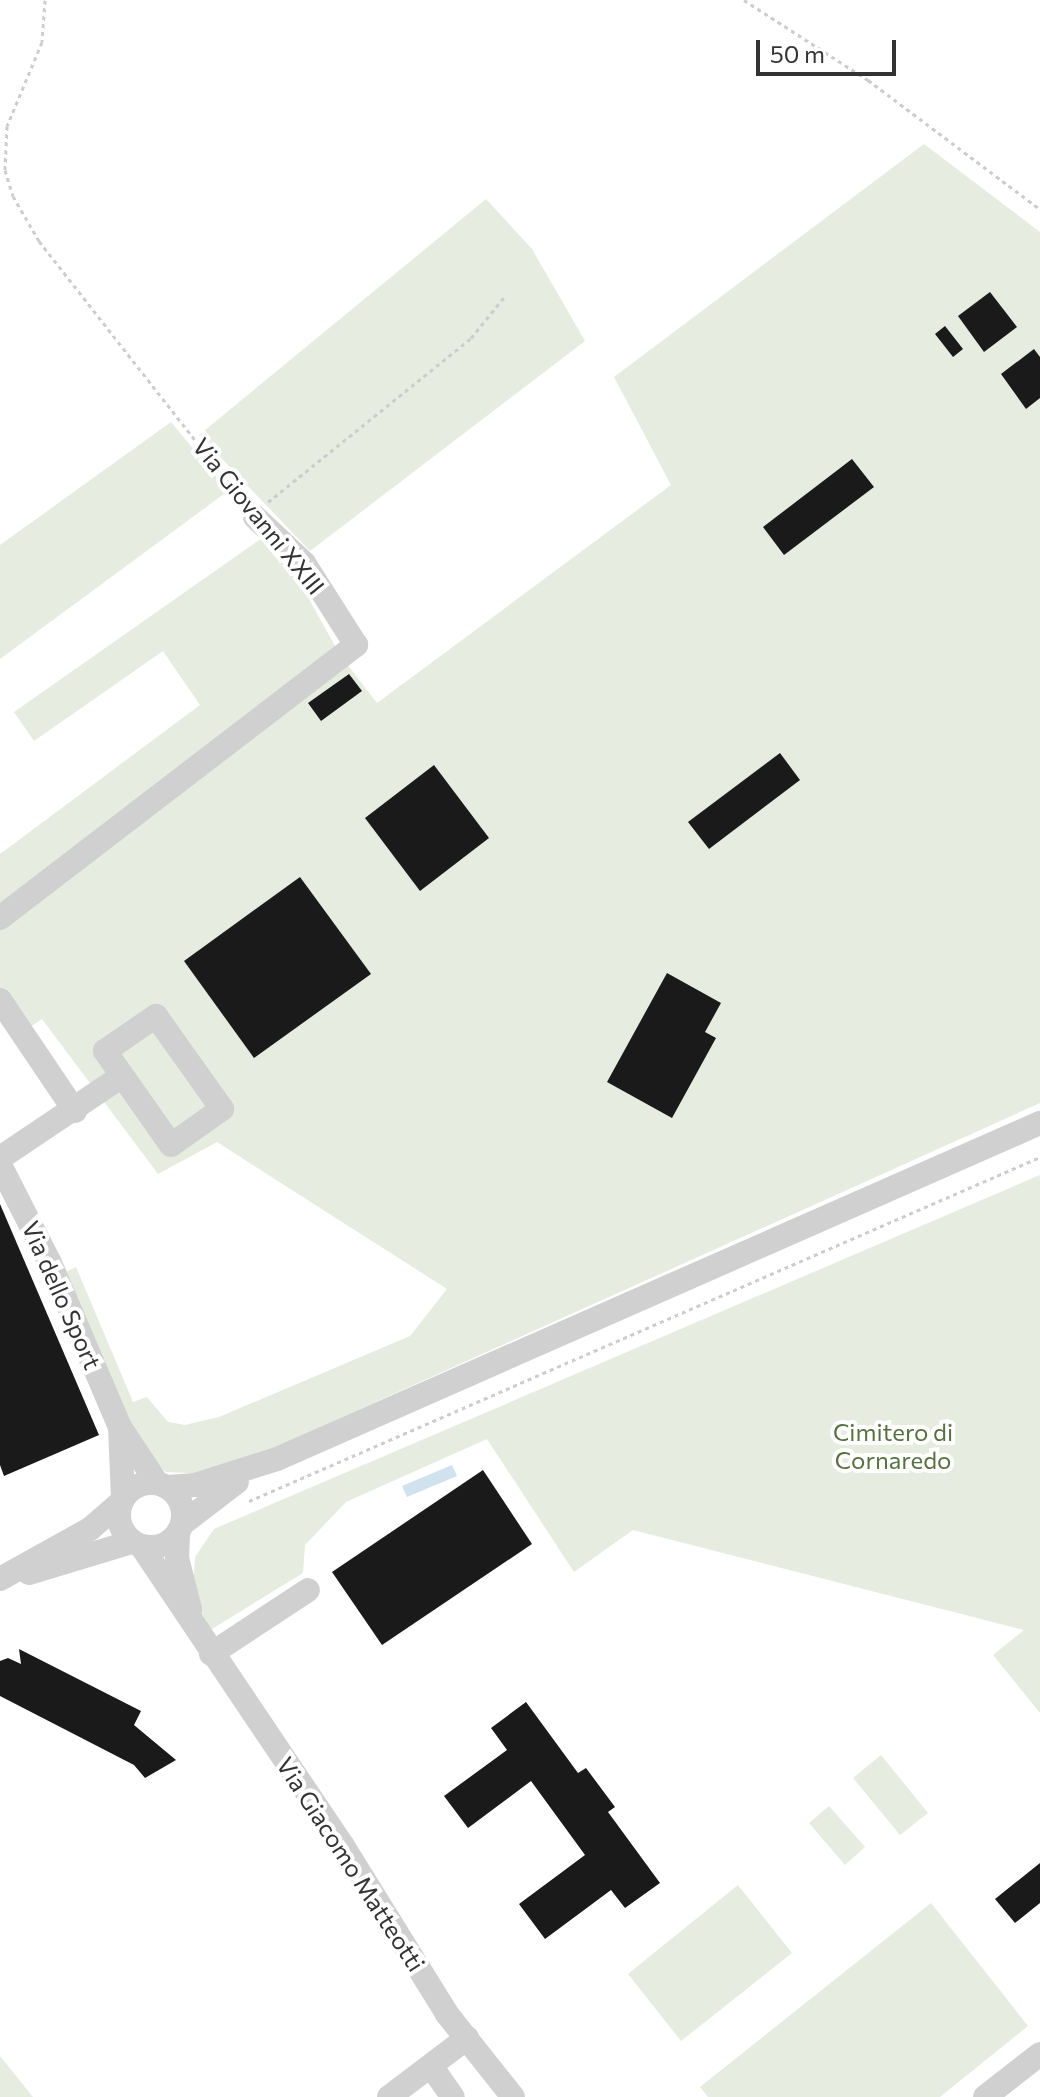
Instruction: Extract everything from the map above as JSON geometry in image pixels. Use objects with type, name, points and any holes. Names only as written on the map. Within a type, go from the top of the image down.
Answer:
[{"type":"street","name":"Via Giovanni XXIII","points":[[0,918],[356,645],[304,563],[255,517]]},
{"type":"street","points":[[0,1000],[75,1111]]},
{"type":"street","points":[[156,1016],[222,1109],[171,1145],[122,1076],[105,1051],[156,1016]]},
{"type":"street","points":[[0,1158],[75,1111],[122,1076]]},
{"type":"street","points":[[0,1580],[90,1529],[137,1485],[195,1485],[277,1459],[1040,1123]]},
{"type":"street","name":"Via dello Sport","points":[[0,1165],[50,1263],[120,1427],[162,1485]]},
{"type":"street","name":"Via dello Sport","points":[[120,1427],[122,1501]]},
{"type":"street","points":[[0,1580],[137,1544],[162,1546],[212,1497],[277,1459]]},
{"type":"street","points":[[162,1485],[181,1503],[180,1528]]},
{"type":"street","points":[[122,1501],[120,1525],[137,1544]]},
{"type":"street","name":"Via Giacomo Matteotti","points":[[180,1528],[177,1558],[194,1627]]},
{"type":"street","name":"Via Giacomo Matteotti","points":[[137,1544],[467,2038],[513,2097]]},
{"type":"street","points":[[211,1654],[308,1590]]},
{"type":"street","points":[[389,2097],[467,2038]]},
{"type":"street","points":[[985,2097],[1040,2054]]},
{"type":"street","points":[[431,2066],[453,2097]]},
{"type":"path","name":"Via Giovanni XXIII","points":[[45,0],[42,42],[7,126],[5,170],[13,196],[39,241],[255,517]]},
{"type":"path","points":[[744,0],[868,80],[1040,209]]},
{"type":"path","points":[[255,517],[275,494],[471,338],[506,295]]},
{"type":"path","points":[[234,1507],[1040,1157]]},
{"type":"green space","points":[[924,144],[1040,232],[1040,1103],[287,1442],[208,1474],[166,1472],[145,1456],[64,1273],[76,1267],[133,1402],[147,1397],[168,1422],[185,1425],[219,1417],[410,1336],[447,1289],[217,1142],[158,1174],[42,1019],[15,1037],[0,1017],[0,854],[200,705],[163,651],[34,741],[14,712],[262,538],[293,570],[340,655],[377,703],[671,485],[614,377]]},
{"type":"green space","points":[[486,199],[532,249],[585,341],[310,551],[199,435]]},
{"type":"green space","points":[[171,422],[228,491],[0,659],[0,545]]},
{"type":"green space","name":"Cimitero di Cornaredo","points":[[1040,1175],[1040,1713],[993,1655],[1024,1630],[633,1530],[574,1572],[487,1439],[346,1502],[305,1545],[303,1573],[207,1632],[187,1581],[194,1574],[195,1557],[214,1529]]},
{"type":"green space","points":[[881,1755],[928,1813],[900,1835],[853,1778]]},
{"type":"green space","points":[[829,1806],[865,1847],[845,1865],[809,1823]]},
{"type":"green space","points":[[738,1885],[792,1953],[681,2041],[628,1974]]},
{"type":"green space","points":[[931,1903],[1028,2026],[940,2097],[708,2097],[700,2087]]},
{"type":"green space","points":[[0,2056],[33,2097],[0,2097]]},
{"type":"water","points":[[452,1465],[457,1476],[407,1497],[402,1486]]},
{"type":"building","points":[[990,292],[1017,327],[984,352],[958,316]]},
{"type":"building","points":[[945,326],[963,349],[953,357],[935,334]]},
{"type":"building","points":[[1034,349],[1040,357],[1040,398],[1026,409],[1001,374]]},
{"type":"building","points":[[852,459],[874,487],[784,555],[763,527]]},
{"type":"building","points":[[349,674],[362,691],[321,721],[308,703]]},
{"type":"building","points":[[780,753],[800,780],[709,849],[688,822]]},
{"type":"building","points":[[434,765],[489,838],[420,891],[365,818]]},
{"type":"building","points":[[300,877],[371,974],[254,1058],[184,961]]},
{"type":"building","points":[[667,973],[721,1003],[705,1032],[716,1038],[672,1118],[607,1082]]},
{"type":"building","points":[[0,1204],[99,1435],[4,1476],[0,1465]]},
{"type":"building","points":[[483,1470],[532,1544],[382,1645],[332,1572]]},
{"type":"building","points":[[19,1649],[141,1711],[134,1725],[176,1760],[145,1778],[134,1765],[0,1696],[0,1661],[8,1658],[21,1664]]},
{"type":"building","points":[[526,1702],[578,1773],[586,1768],[615,1807],[608,1812],[660,1883],[625,1908],[611,1890],[545,1939],[519,1904],[585,1855],[531,1781],[468,1828],[444,1796],[507,1750],[491,1728]]},
{"type":"building","points":[[1040,1863],[1040,1903],[1015,1923],[995,1899]]}]
